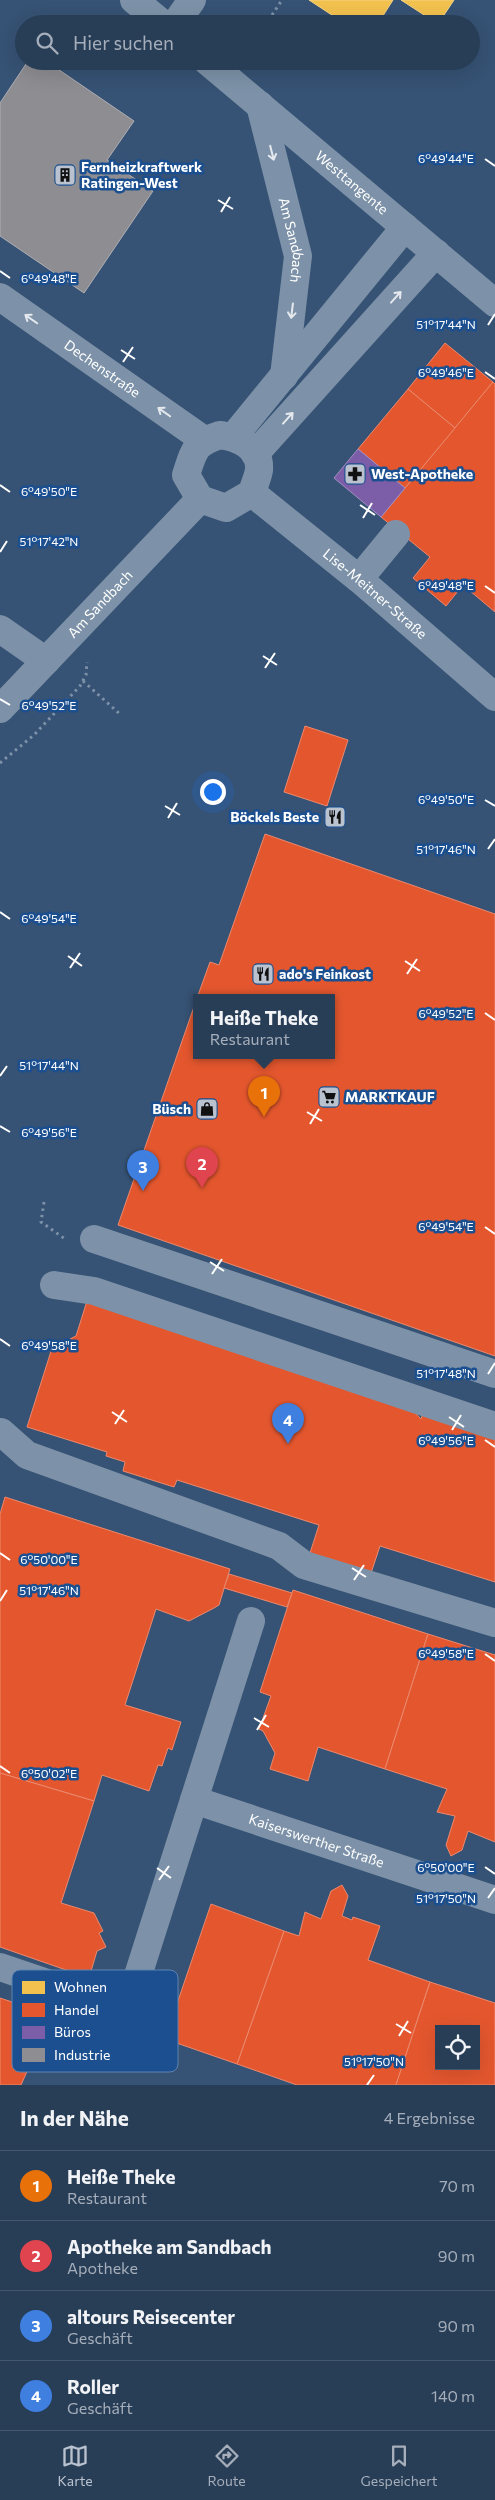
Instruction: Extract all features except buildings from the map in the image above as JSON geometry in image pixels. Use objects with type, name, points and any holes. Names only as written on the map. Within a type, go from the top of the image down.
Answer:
[{"type":"street","points":[[134,0],[152,15]]},
{"type":"street","points":[[181,15],[192,0]]},
{"type":"street","name":"Westtangente","points":[[218,70],[495,303]]},
{"type":"street","name":"Am Sandbach","points":[[260,105],[298,256],[284,376]]},
{"type":"street","points":[[234,436],[405,227]]},
{"type":"street","points":[[255,454],[436,253]]},
{"type":"street","name":"Dechenstraße","points":[[0,297],[204,440]]},
{"type":"street","points":[[220,435],[234,436],[246,443],[255,454],[259,468],[252,493],[226,508],[200,499],[186,475],[195,448],[204,440],[220,435]]},
{"type":"street","name":"Lise-Meitner-Straße","points":[[252,493],[359,579],[495,696]]},
{"type":"street","name":"Am Sandbach","points":[[0,709],[200,499]]},
{"type":"street","points":[[359,579],[396,534]]},
{"type":"street","points":[[0,629],[46,661]]},
{"type":"street","points":[[83,1242],[495,1374]]},
{"type":"street","points":[[54,1285],[94,1291],[495,1426]]},
{"type":"street","points":[[1,1432],[27,1455],[279,1546],[304,1565],[495,1623]]},
{"type":"street","points":[[140,1970],[251,1621]]},
{"type":"street","name":"Kaiserswerther Straße","points":[[194,1800],[495,1900]]},
{"type":"street","points":[[0,1967],[12,1971]]},
{"type":"path","points":[[272,15],[282,0]]},
{"type":"path","points":[[0,763],[34,735],[86,676],[87,654],[79,625]]},
{"type":"path","points":[[83,681],[121,714]]},
{"type":"path","points":[[44,1202],[41,1222],[83,1242]]},
{"type":"place","name":"Fernheizkraftwerk Ratingen-West","points":[[65,175]]},
{"type":"place","name":"West-Apotheke","points":[[355,474]]},
{"type":"place","name":"Böckels Beste","points":[[335,817]]},
{"type":"place","name":"ado's Feinkost","points":[[263,974]]},
{"type":"place","name":"MARKTKAUF","points":[[329,1097]]},
{"type":"place","name":"Büsch","points":[[207,1109]]},
{"type":"place","name":"Heiße Theke","points":[[264,1117]]},
{"type":"place","name":"Apotheke am Sandbach","points":[[202,1188]]},
{"type":"place","name":"altours Reisecenter","points":[[143,1191]]},
{"type":"place","name":"Roller","points":[[288,1444]]}]
